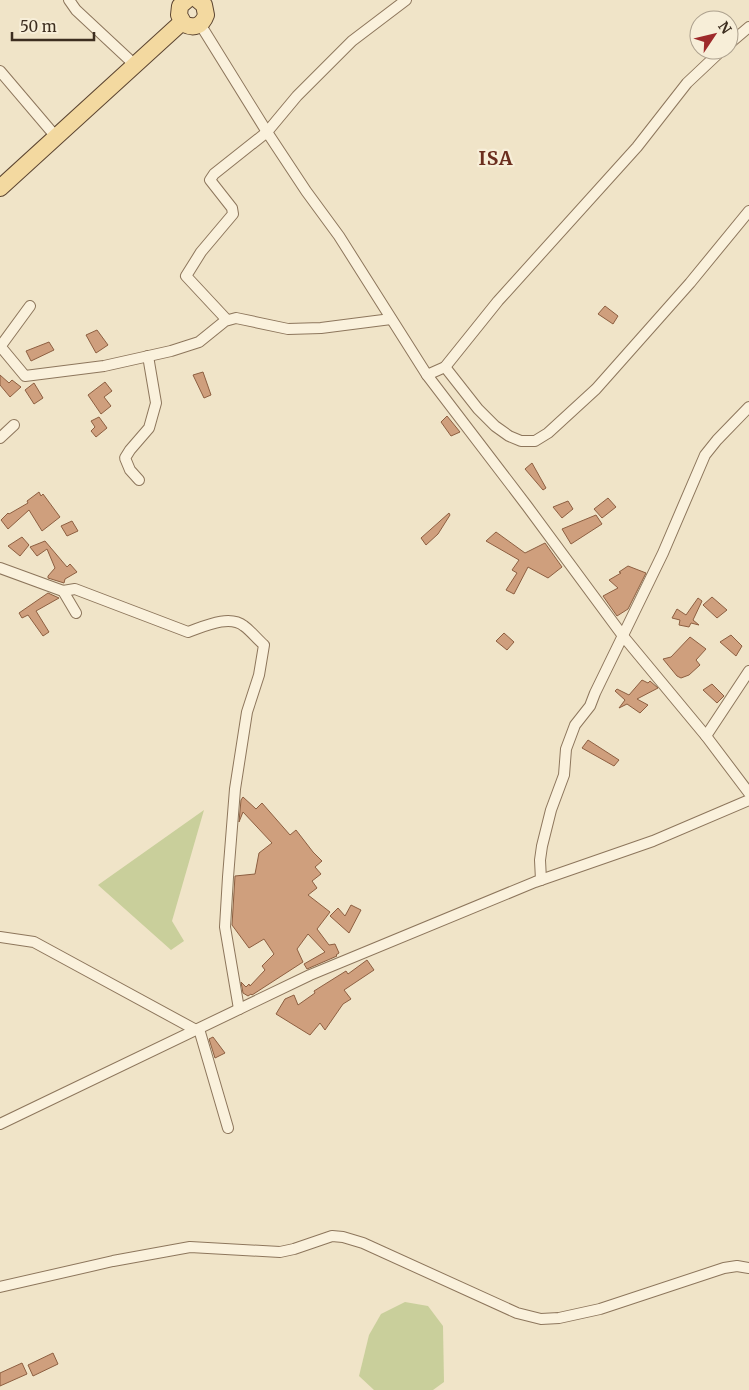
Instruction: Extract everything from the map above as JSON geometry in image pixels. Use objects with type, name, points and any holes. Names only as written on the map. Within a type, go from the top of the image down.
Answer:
[{"type":"main road","points":[[187,0],[180,6],[179,16],[182,22],[190,26],[200,24],[206,15],[204,2]]},
{"type":"main road","points":[[0,188],[182,22]]},
{"type":"street","points":[[69,0],[76,10],[135,66]]},
{"type":"street","points":[[226,320],[186,276],[201,252],[233,214],[232,208],[210,180],[214,174],[267,132],[298,96],[352,41],[406,0]]},
{"type":"street","points":[[200,24],[267,132],[306,191],[339,236],[427,375],[623,636],[706,736],[749,793]]},
{"type":"street","points":[[739,35],[749,26]]},
{"type":"street","points":[[427,375],[445,367],[509,288],[637,147],[687,83],[711,60]]},
{"type":"street","points":[[0,71],[57,138]]},
{"type":"street","points":[[445,367],[478,409],[495,426],[509,436],[521,441],[535,441],[548,433],[596,389],[690,283],[749,211]]},
{"type":"street","points":[[30,306],[0,346],[25,376],[104,366],[199,342],[226,320],[239,318],[288,329],[321,328],[392,319]]},
{"type":"street","points":[[139,480],[130,470],[125,458],[149,428],[156,403],[148,356]]},
{"type":"street","points":[[541,880],[540,860],[542,846],[551,810],[564,775],[566,749],[575,724],[590,706],[594,693],[664,553],[705,455],[749,407]]},
{"type":"street","points":[[0,438],[14,425]]},
{"type":"street","points":[[0,568],[64,592],[75,589],[188,632],[231,620],[243,625],[264,645],[258,675],[247,712],[235,789],[228,877],[225,927],[239,1009]]},
{"type":"street","points":[[64,592],[76,613]]},
{"type":"street","points":[[706,736],[749,671]]},
{"type":"street","points":[[0,1124],[310,975],[541,880],[653,841],[749,800]]},
{"type":"street","points":[[0,938],[34,942],[197,1030],[228,1128]]},
{"type":"street","points":[[0,1287],[162,1251],[190,1247],[209,1247],[280,1252],[332,1236],[344,1237],[363,1243],[517,1314],[541,1319],[559,1318],[600,1309],[724,1268],[737,1266],[749,1268]]},
{"type":"green space","points":[[204,810],[172,921],[184,941],[171,950],[98,885]]},
{"type":"green space","points":[[405,1302],[428,1306],[443,1326],[444,1382],[433,1390],[374,1390],[359,1376],[369,1335],[381,1314]]},
{"type":"building","points":[[605,306],[618,316],[613,324],[598,314]]},
{"type":"building","points":[[97,330],[108,345],[96,353],[86,335]]},
{"type":"building","points":[[49,342],[54,350],[31,361],[26,351]]},
{"type":"building","points":[[203,372],[211,395],[204,398],[193,375]]},
{"type":"building","points":[[0,375],[9,383],[12,380],[21,387],[10,397],[0,385]]},
{"type":"building","points":[[105,382],[112,391],[104,397],[111,406],[101,414],[88,395]]},
{"type":"building","points":[[34,383],[43,398],[34,404],[25,390]]},
{"type":"building","points":[[447,416],[460,432],[451,436],[441,422]]},
{"type":"building","points":[[99,417],[107,428],[96,437],[91,431],[95,427],[91,421]]},
{"type":"building","points":[[532,463],[546,488],[543,490],[525,469]]},
{"type":"building","points":[[39,492],[41,496],[43,494],[60,517],[42,531],[29,510],[8,529],[1,520],[8,513],[28,503],[27,501]]},
{"type":"building","points":[[608,498],[616,507],[602,518],[594,509]]},
{"type":"building","points":[[568,501],[573,509],[562,518],[553,507]]},
{"type":"building","points":[[449,513],[450,515],[438,534],[426,545],[421,538]]},
{"type":"building","points":[[596,515],[602,524],[571,544],[562,529]]},
{"type":"building","points":[[72,521],[78,531],[67,536],[61,526]]},
{"type":"building","points":[[496,532],[525,553],[545,543],[562,567],[548,578],[528,567],[514,594],[506,590],[517,573],[512,570],[519,560],[486,541]]},
{"type":"building","points":[[22,537],[29,545],[20,556],[8,546]]},
{"type":"building","points":[[45,541],[67,567],[70,564],[77,572],[65,579],[64,583],[48,578],[55,568],[47,549],[37,556],[30,547]]},
{"type":"building","points":[[628,566],[646,573],[628,609],[617,616],[603,596],[618,588],[609,580]]},
{"type":"building","points":[[48,593],[59,598],[36,611],[49,632],[43,636],[28,615],[22,618],[19,613]]},
{"type":"building","points":[[712,597],[727,610],[717,618],[703,605]]},
{"type":"building","points":[[698,598],[702,601],[693,620],[699,625],[691,623],[689,627],[679,625],[680,620],[672,618],[677,609],[686,615]]},
{"type":"building","points":[[504,633],[514,642],[507,650],[496,641]]},
{"type":"building","points":[[731,635],[742,646],[736,656],[720,642]]},
{"type":"building","points":[[690,637],[706,649],[696,660],[700,665],[689,675],[681,678],[677,676],[663,659],[671,657]]},
{"type":"building","points":[[642,680],[648,683],[650,681],[658,688],[637,699],[648,705],[640,713],[627,704],[619,708],[625,700],[615,691],[617,689],[629,695]]},
{"type":"building","points":[[712,684],[724,696],[717,703],[703,690]]},
{"type":"building","points":[[588,740],[619,760],[614,766],[582,748]]},
{"type":"building","points":[[243,797],[256,809],[262,803],[290,835],[296,830],[322,861],[315,867],[321,874],[312,881],[317,888],[308,895],[330,912],[317,929],[329,945],[335,944],[339,953],[337,956],[307,969],[304,964],[325,952],[308,934],[297,949],[303,962],[248,996],[243,993],[241,982],[246,987],[249,984],[250,986],[265,970],[262,966],[274,954],[264,939],[249,948],[232,925],[235,876],[255,874],[259,853],[272,843],[243,812],[239,822],[241,800]]},
{"type":"building","points":[[351,905],[361,910],[349,933],[330,916],[338,908],[345,916]]},
{"type":"building","points":[[367,960],[374,970],[344,990],[351,999],[343,1004],[325,1030],[320,1023],[310,1035],[276,1014],[285,999],[294,995],[298,1005],[315,993],[314,991],[346,971],[348,974]]},
{"type":"building","points":[[213,1037],[225,1053],[215,1058],[209,1039]]},
{"type":"building","points":[[53,1353],[58,1364],[33,1376],[28,1365]]},
{"type":"building","points":[[22,1363],[27,1374],[0,1386],[0,1373]]},
{"type":"district","name":"ISA","points":[[496,158]]}]
